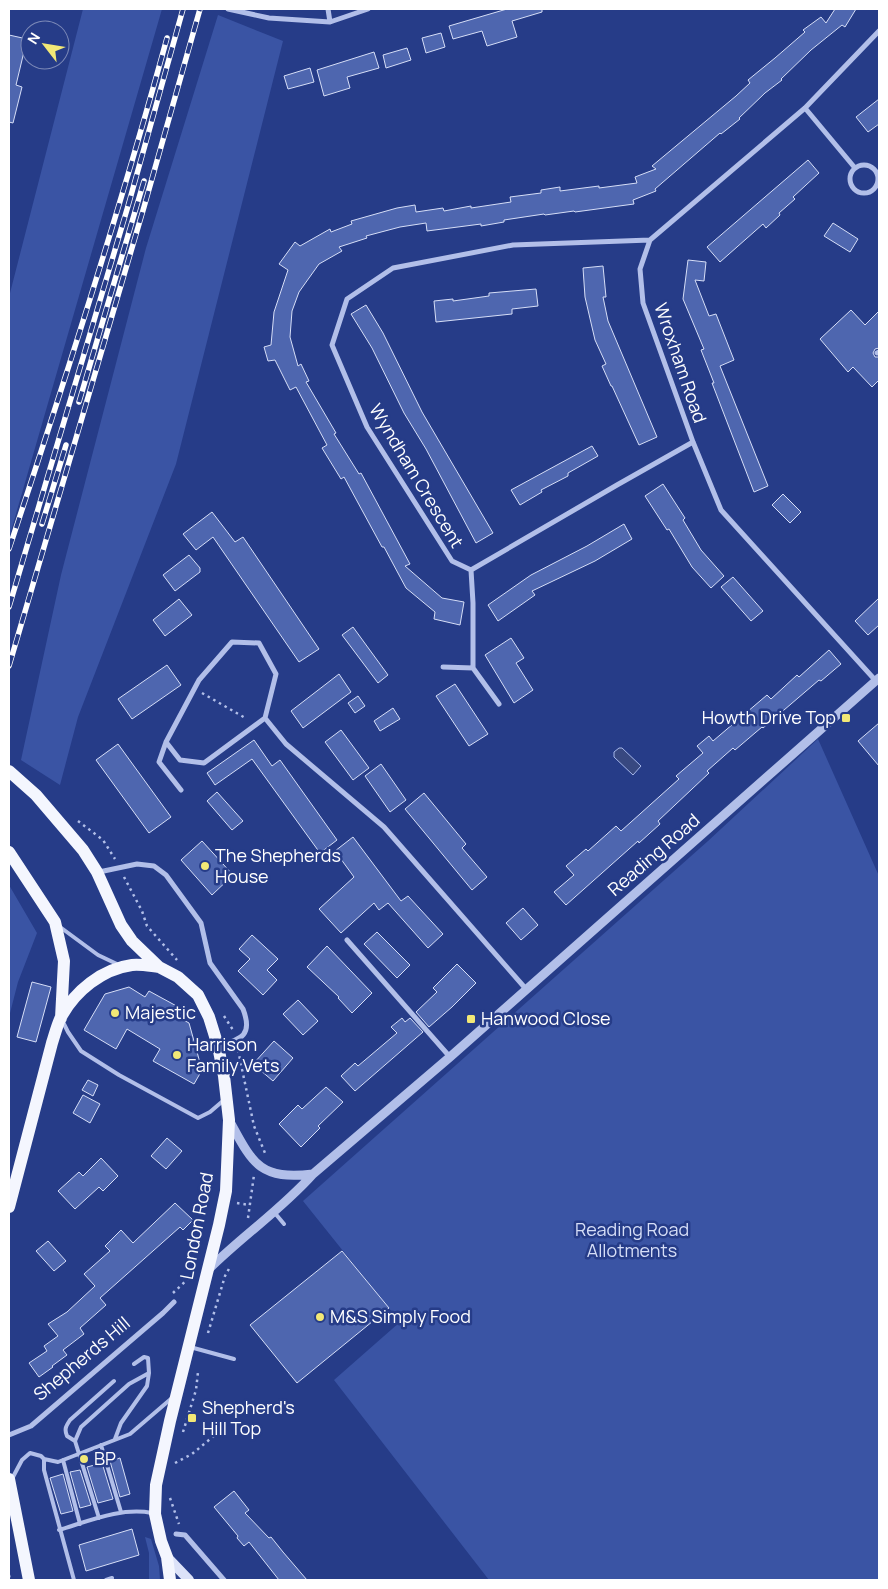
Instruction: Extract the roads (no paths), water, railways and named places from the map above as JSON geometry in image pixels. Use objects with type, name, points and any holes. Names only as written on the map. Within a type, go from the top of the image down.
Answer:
[{"type":"main road","name":"London Road","points":[[9,771],[49,809],[83,850],[97,872],[125,932],[159,967],[178,977],[198,995],[209,1017],[218,1046],[228,1096],[229,1120],[226,1191],[202,1271],[188,1347],[154,1496],[155,1514],[167,1557],[170,1580]]},
{"type":"main road","points":[[9,852],[52,916],[62,951],[64,967],[61,1018]]},
{"type":"main road","points":[[9,1207],[52,1043],[61,1018],[74,998],[92,982],[109,972],[134,965],[159,967]]},
{"type":"main road","points":[[10,1482],[29,1580]]},
{"type":"main road","points":[[167,1557],[189,1580]]},
{"type":"street","points":[[228,9],[269,18],[330,22],[368,9]]},
{"type":"street","points":[[328,9],[330,22]]},
{"type":"street","points":[[650,240],[804,108],[879,31]]},
{"type":"street","points":[[804,108],[854,168]]},
{"type":"street","points":[[860,165],[867,165],[873,168],[878,178],[872,190],[861,192],[854,188],[850,181],[854,168],[860,165]]},
{"type":"street","name":"Wroxham Road","points":[[650,240],[640,269],[644,303],[693,442],[721,510],[878,679]]},
{"type":"street","name":"Wyndham Crescent","points":[[471,570],[452,561],[367,428],[332,345],[347,299],[393,268],[513,245],[650,240]]},
{"type":"street","points":[[500,704],[473,668],[471,570],[693,442]]},
{"type":"street","points":[[166,742],[180,760],[204,763],[265,718],[276,674],[259,643],[232,642],[200,680],[166,742],[159,762],[181,790]]},
{"type":"street","points":[[443,667],[473,668]]},
{"type":"street","name":"Reading Road","points":[[202,1271],[274,1212],[299,1190],[313,1174],[450,1057],[878,679]]},
{"type":"street","points":[[265,718],[286,744],[384,827],[526,990]]},
{"type":"street","points":[[97,872],[137,864],[154,866],[166,875],[201,923],[210,963],[243,1009],[246,1018],[246,1030],[240,1038],[218,1046]]},
{"type":"street","points":[[348,940],[450,1057]]},
{"type":"street","points":[[229,1120],[247,1152],[260,1167],[280,1176],[313,1174]]},
{"type":"street","name":"Shepherds Hill","points":[[9,1435],[31,1426],[163,1314],[174,1302]]},
{"type":"street","points":[[176,1534],[185,1535],[224,1580]]},
{"type":"lane","points":[[52,916],[98,955],[124,967]]},
{"type":"lane","points":[[61,1018],[81,1051],[119,1076],[198,1118],[210,1112],[228,1096]]},
{"type":"lane","points":[[274,1212],[284,1224]]},
{"type":"lane","points":[[188,1347],[234,1360]]},
{"type":"lane","points":[[115,1439],[121,1423],[147,1386],[149,1360],[146,1357],[141,1358],[134,1364]]},
{"type":"lane","points":[[75,1441],[81,1427],[129,1384],[148,1373]]},
{"type":"lane","points":[[99,1518],[75,1441],[67,1436],[65,1432],[70,1420],[114,1381]]},
{"type":"lane","points":[[10,1482],[18,1466],[26,1456],[30,1454],[41,1456],[44,1459],[58,1462],[130,1434],[177,1393]]},
{"type":"lane","points":[[101,1445],[121,1512]]},
{"type":"lane","points":[[44,1459],[44,1470],[74,1580]]},
{"type":"lane","points":[[63,1460],[80,1524]]},
{"type":"lane","points":[[60,1530],[121,1512],[155,1514]]},
{"type":"lane","points":[[106,1580],[112,1578]]},
{"type":"railway","points":[[9,607],[128,206],[183,9]]},
{"type":"railway","points":[[9,666],[200,9]]},
{"type":"railway","points":[[9,549],[91,295],[167,38]]},
{"type":"railway","points":[[79,402],[144,181]]},
{"type":"railway","points":[[42,524],[66,445]]},
{"type":"place","name":"Howth Drive Top","points":[[846,718]]},
{"type":"place","name":"The Shepherds House","points":[[205,866]]},
{"type":"place","name":"Majestic","points":[[115,1013]]},
{"type":"place","name":"Hanwood Close","points":[[471,1019]]},
{"type":"place","name":"Harrison Family Vets","points":[[177,1055]]},
{"type":"place","name":"M&S Simply Food","points":[[320,1317]]},
{"type":"place","name":"Shepherd's Hill Top","points":[[192,1418]]},
{"type":"place","name":"BP","points":[[84,1459]]},
{"type":"park label","name":"Reading Road Allotments","points":[[632,1240]]}]
